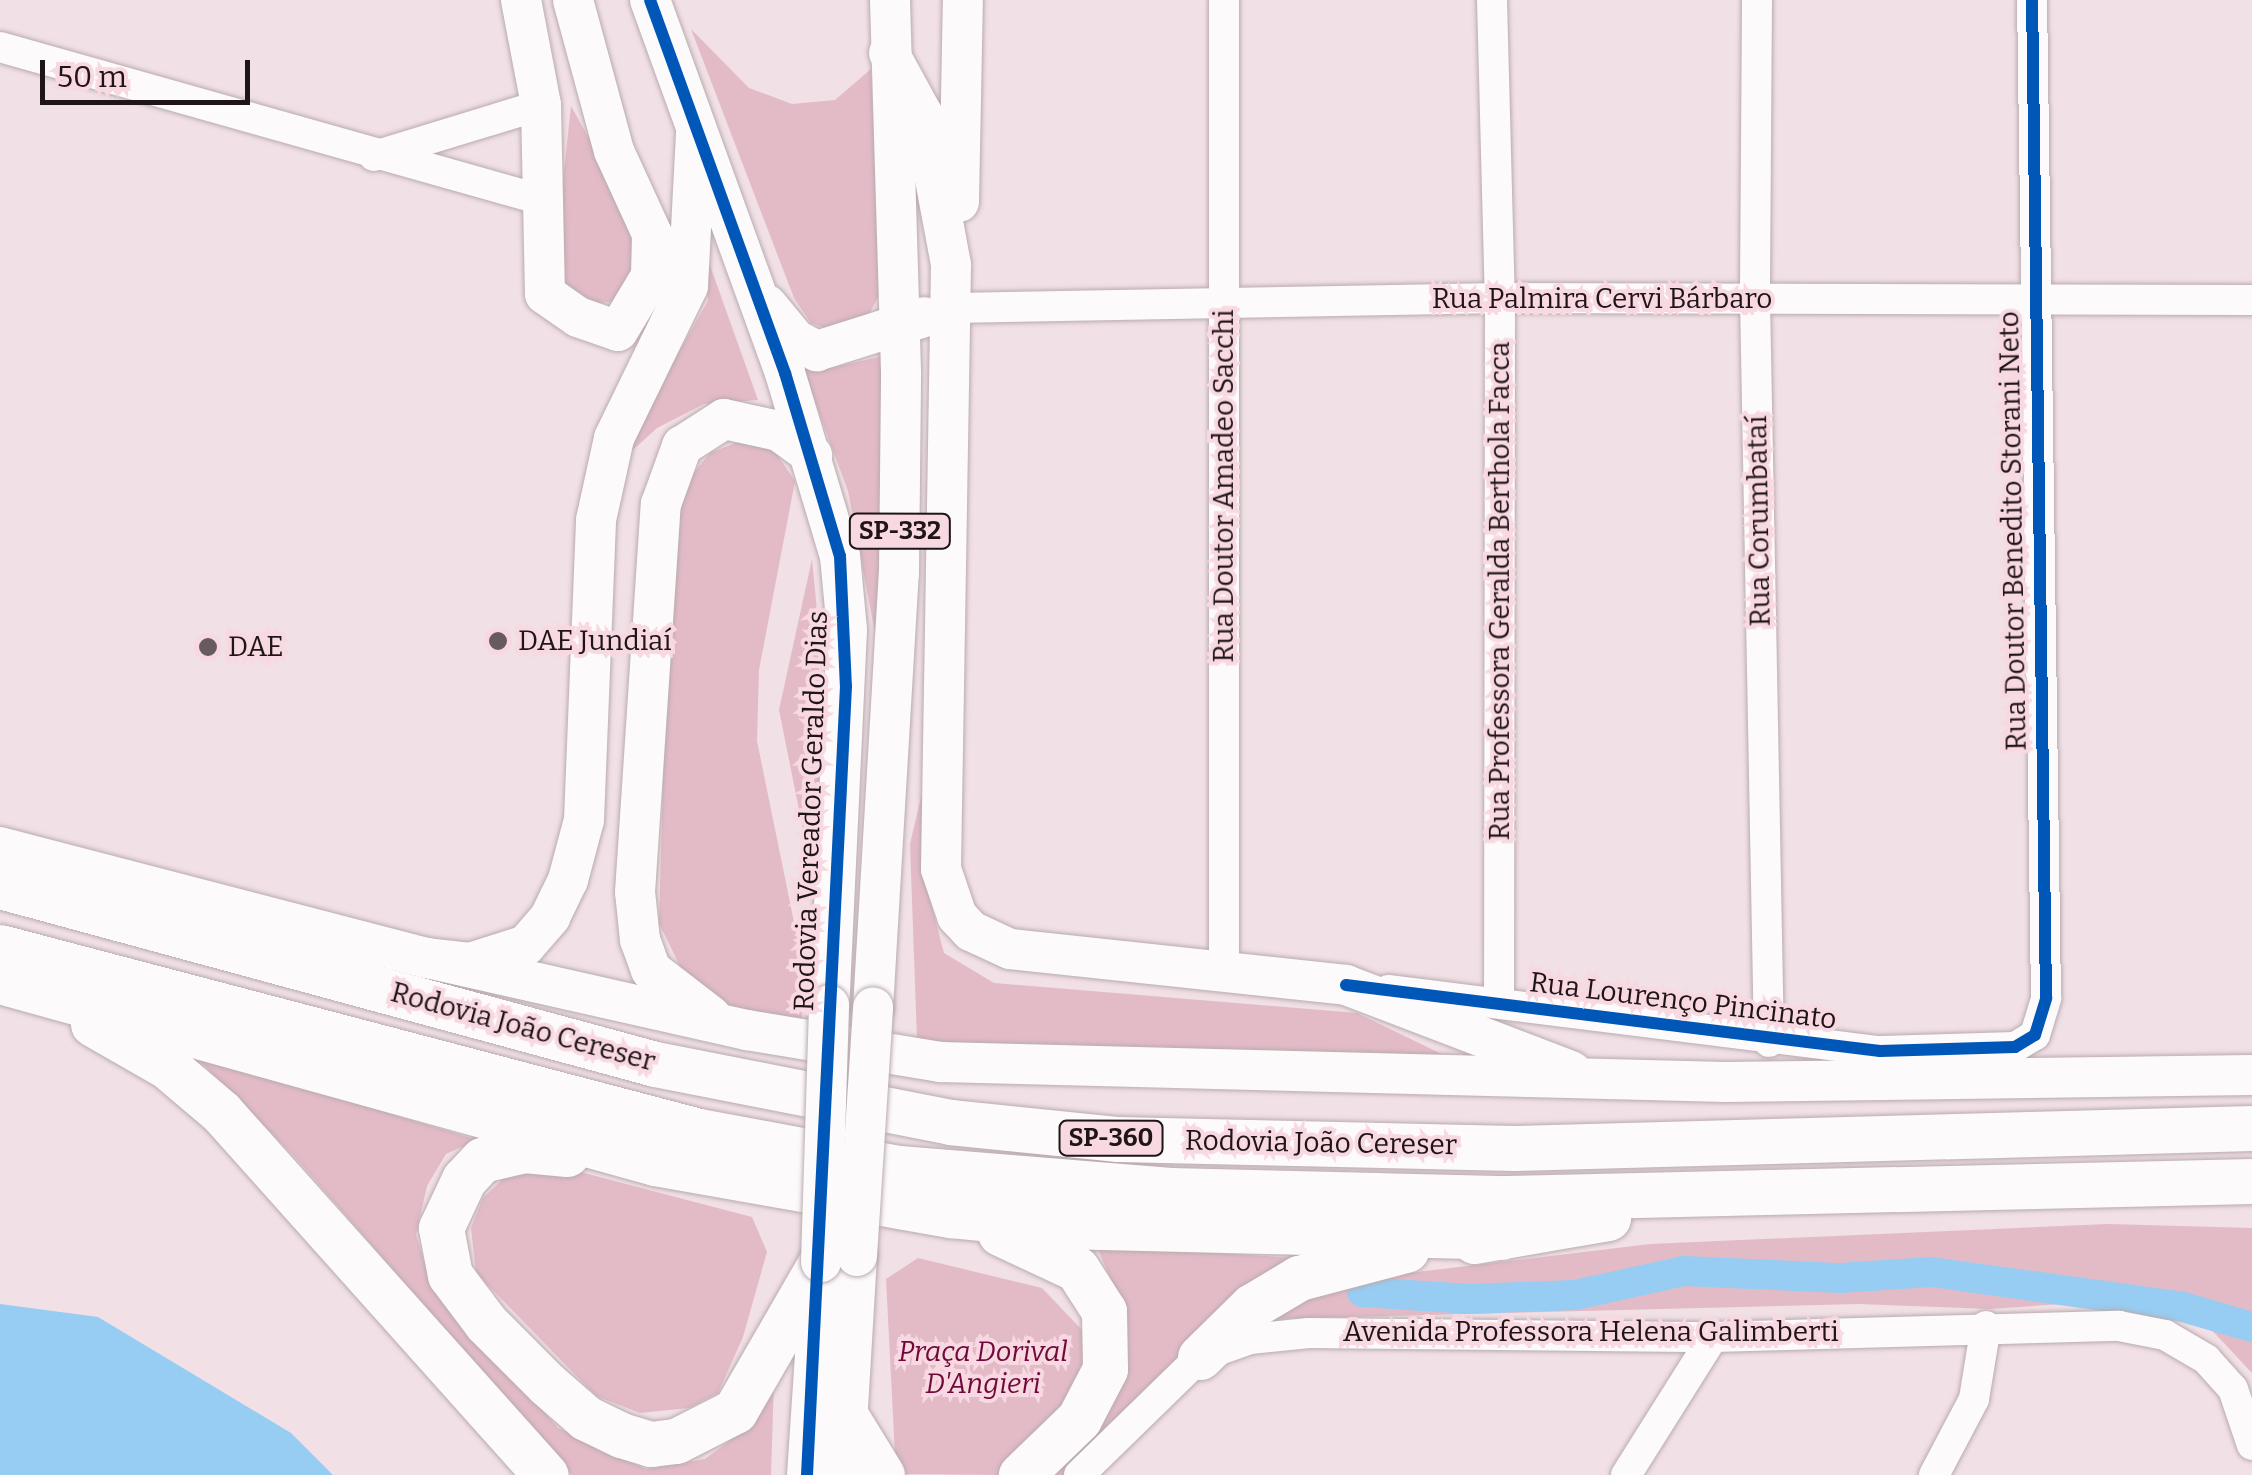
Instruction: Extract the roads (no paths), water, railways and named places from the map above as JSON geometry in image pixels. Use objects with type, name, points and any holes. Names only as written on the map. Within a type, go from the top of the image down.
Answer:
[{"type":"highway","name":"Rodovia João Cereser","points":[[0,886],[655,1064],[950,1122],[1118,1138],[1515,1148],[2252,1128]]},
{"type":"highway","name":"Rodovia João Cereser","points":[[0,948],[699,1131],[899,1168],[1170,1190],[1743,1195],[2252,1181]]},
{"type":"highway","points":[[0,982],[655,1163]]},
{"type":"highway","points":[[0,982],[126,1042],[221,1112],[546,1475]]},
{"type":"highway","points":[[839,1259],[735,1412],[706,1430],[652,1444],[586,1418],[486,1323],[450,1275],[441,1228],[464,1178],[482,1160],[524,1150],[655,1163],[951,1216],[1062,1226],[1502,1236]]},
{"type":"highway","points":[[1200,1357],[1252,1306],[1299,1278],[1402,1251],[1743,1195]]},
{"type":"highway","points":[[951,1216],[1077,1269],[1104,1311],[1105,1369],[1080,1419],[1021,1475]]},
{"type":"highway","points":[[848,1418],[882,1475]]},
{"type":"main road","points":[[521,0],[541,104],[545,294],[578,317],[618,331],[652,276],[652,234],[614,151],[573,0]]},
{"type":"main road","name":"Rodovia Vereador Geraldo Dias","points":[[650,0],[812,455],[840,556],[847,630],[829,1005],[848,1418],[844,1475]]},
{"type":"main road","name":"Rodovia Vereador Geraldo Dias","points":[[807,1475],[884,908],[899,573],[900,325],[890,0]]},
{"type":"main road","points":[[884,908],[946,606],[951,265],[959,198],[964,0]]},
{"type":"main road","points":[[889,52],[923,115],[951,265]]},
{"type":"main road","points":[[427,958],[470,963],[526,944],[568,880],[584,820],[596,520],[614,438],[688,286],[696,133]]},
{"type":"main road","points":[[752,285],[796,340],[816,350],[951,308]]},
{"type":"main road","points":[[748,1030],[697,1011],[651,970],[640,940],[635,892],[661,504],[682,446],[724,419],[779,431],[812,455]]},
{"type":"main road","name":"Rua Lourenço Pincinato","points":[[946,606],[942,869],[957,916],[971,931],[1010,949],[1346,985]]},
{"type":"main road","points":[[0,830],[95,872]]},
{"type":"main road","points":[[0,847],[427,958],[748,1030],[940,1062],[1590,1079],[2252,1075]]},
{"type":"main road","points":[[1346,985],[1590,1079]]},
{"type":"street","name":"Rua Doutor Amadeo Sacchi","points":[[1224,0],[1224,972]]},
{"type":"street","name":"Rua Professora Geralda Berthola Facca","points":[[1492,0],[1500,298],[1499,1002]]},
{"type":"street","name":"Rua Corumbataí","points":[[1757,0],[1755,299],[1769,1042]]},
{"type":"street","name":"Rua Doutor Benedito Storani Neto","points":[[2015,1047],[2035,1036],[2046,998],[2032,0]]},
{"type":"street","points":[[0,47],[371,156],[542,200]]},
{"type":"street","points":[[371,156],[541,104]]},
{"type":"street","name":"Rua Palmira Cervi Bárbaro","points":[[951,308],[1500,298],[2252,300]]},
{"type":"street","name":"Rua Lourenço Pincinato","points":[[1346,985],[1499,1002],[1769,1042],[1880,1050],[2015,1047]]},
{"type":"street","points":[[1934,1475],[1974,1399],[1986,1326]]},
{"type":"street","name":"Avenida Professora Helena Galimberti","points":[[1080,1475],[1200,1357],[1250,1339],[1309,1332],[1713,1337],[1986,1326],[2131,1328],[2166,1336],[2206,1359],[2233,1389],[2252,1444]]},
{"type":"street","points":[[1626,1475],[1713,1337]]},
{"type":"water","points":[[0,1304],[98,1317],[291,1433],[333,1475],[0,1475]]},
{"type":"waterway","points":[[1362,1292],[1470,1299],[1575,1295],[1684,1271],[1841,1278],[1931,1272],[2183,1307],[2252,1327]]},
{"type":"place","name":"DAE Jundiaí","points":[[498,641]]},
{"type":"place","name":"DAE","points":[[208,647]]},
{"type":"park label","name":"Praça Dorival D'Angieri","points":[[983,1368]]}]
